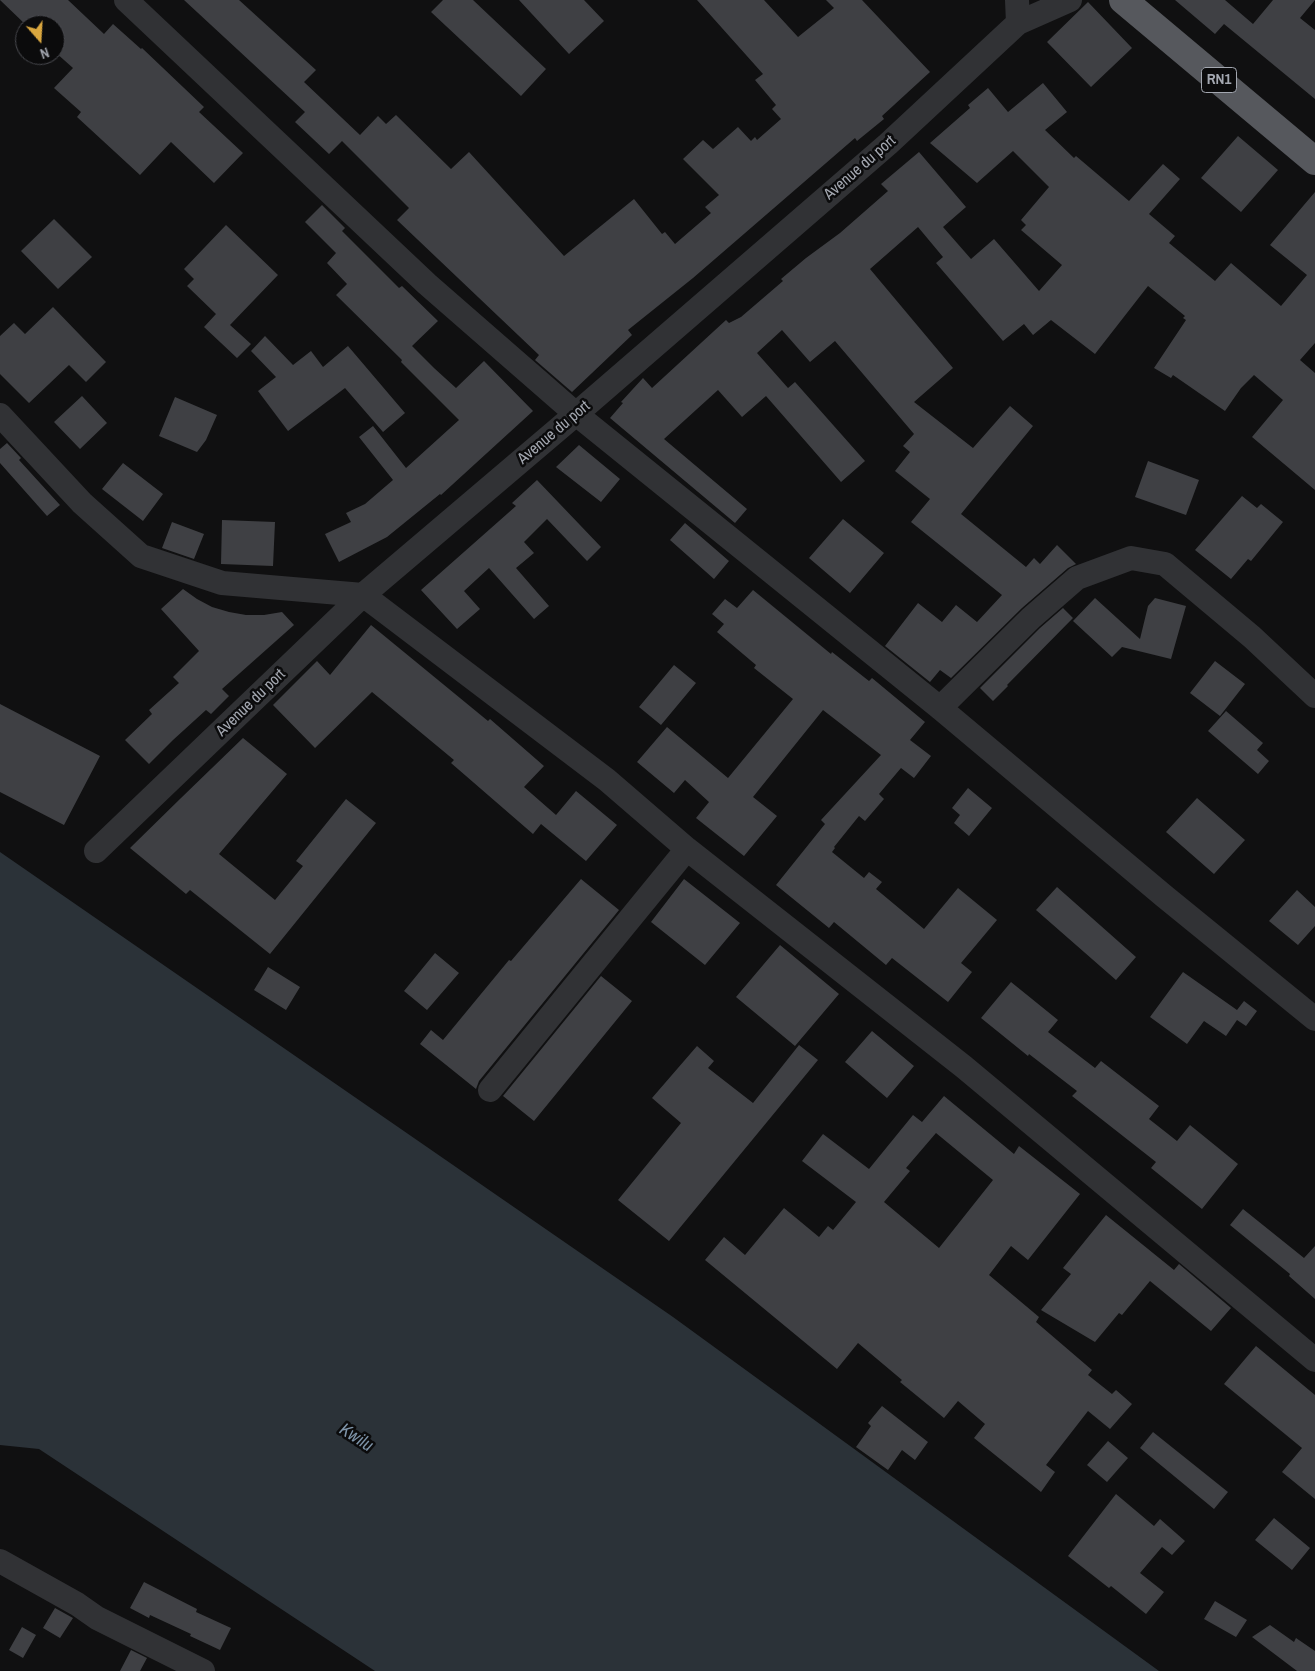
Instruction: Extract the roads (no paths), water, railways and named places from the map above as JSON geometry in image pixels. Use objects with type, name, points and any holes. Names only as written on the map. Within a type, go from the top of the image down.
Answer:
[{"type":"highway","name":"RN1","points":[[1123,0],[1315,161]]},
{"type":"street","points":[[126,0],[427,284],[576,414],[940,708],[1164,896],[1315,1019]]},
{"type":"street","points":[[1017,0],[1018,23]]},
{"type":"street","name":"Avenue du port","points":[[96,851],[363,595],[888,144],[1018,23],[1070,0]]},
{"type":"street","points":[[0,415],[82,503],[141,556],[222,582],[363,595],[607,780],[687,849],[964,1067],[1315,1360]]},
{"type":"street","points":[[940,708],[1031,618],[1077,578],[1131,558],[1165,564],[1252,637],[1315,696]]},
{"type":"street","points":[[490,1090],[687,849]]},
{"type":"street","points":[[0,1560],[77,1604],[96,1618],[203,1671]]},
{"type":"water","name":"Kwilu","points":[[0,852],[673,1317],[1159,1671],[375,1671],[39,1449],[0,1445]]}]
